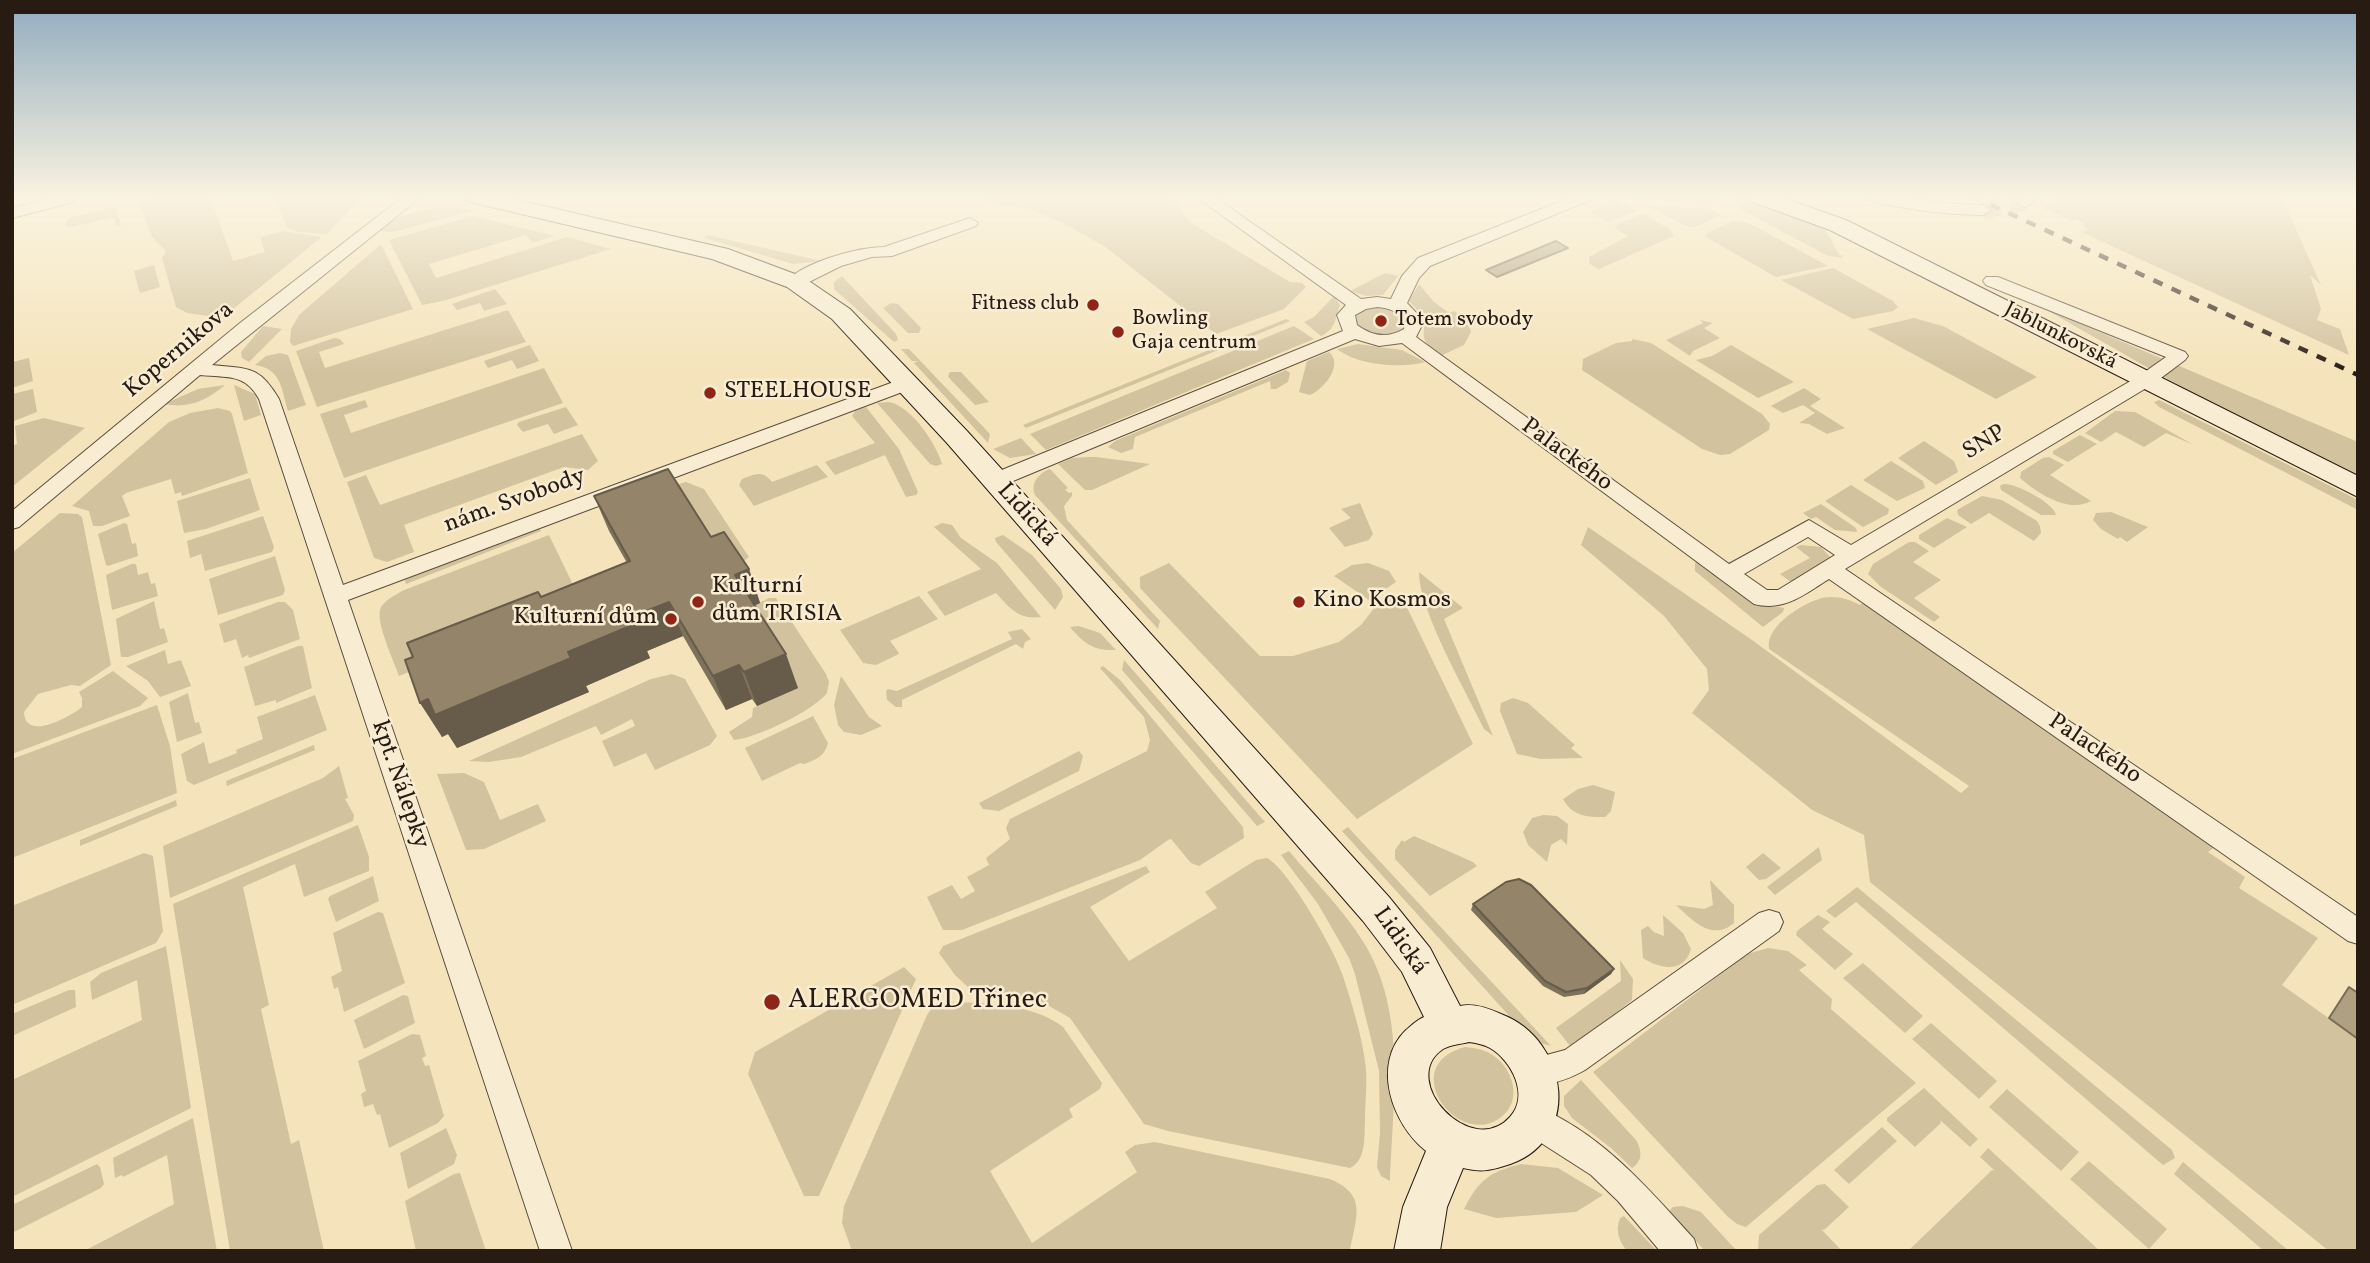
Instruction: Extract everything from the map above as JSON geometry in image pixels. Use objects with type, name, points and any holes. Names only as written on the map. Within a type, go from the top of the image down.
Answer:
[{"type":"street","name":"Kopernikova","points":[[12,522],[337,255]]},
{"type":"street","name":"Lidická","points":[[723,255],[795,282],[841,314],[994,481],[1376,909],[1416,960],[1448,1024]]},
{"type":"street","points":[[795,282],[843,271],[883,255]]},
{"type":"street","points":[[1286,255],[1357,306]]},
{"type":"street","points":[[1397,305],[1411,276],[1424,262],[1441,255]]},
{"type":"street","name":"Jablunkovská","points":[[1897,255],[2358,488]]},
{"type":"street","name":"SNP","points":[[1830,569],[2146,380],[2179,356],[1992,281]]},
{"type":"street","points":[[1377,302],[1397,305],[1406,309],[1415,321],[1415,327],[1405,337],[1396,340],[1374,340],[1354,333],[1346,321],[1350,310],[1357,306],[1377,302]]},
{"type":"street","points":[[994,481],[1354,333]]},
{"type":"street","name":"Palackého","points":[[1405,337],[1762,598],[1783,598],[1830,569],[2358,932]]},
{"type":"street","name":"kpt. Nálepky","points":[[197,369],[242,374],[259,381],[269,399],[555,1251]]},
{"type":"street","name":"nám. Svobody","points":[[337,596],[906,384]]},
{"type":"street","points":[[1728,574],[1809,527],[1851,555]]},
{"type":"street","points":[[1535,1072],[1562,1067],[1575,1060],[1670,989],[1769,922]]},
{"type":"street","points":[[1469,1023],[1490,1027],[1509,1038],[1525,1053],[1535,1072],[1540,1088],[1535,1121],[1524,1135],[1509,1145],[1490,1150],[1471,1149],[1451,1143],[1430,1129],[1415,1110],[1407,1088],[1407,1066],[1415,1047],[1429,1032],[1448,1024],[1469,1023]]},
{"type":"street","points":[[1535,1121],[1602,1164],[1629,1190],[1682,1251]]},
{"type":"street","points":[[1417,1251],[1425,1207],[1451,1143]]},
{"type":"shaded area","points":[[164,255],[231,255],[233,261],[255,255],[300,255],[222,318],[187,313],[176,307],[162,258]]},
{"type":"shaded area","points":[[368,255],[386,255],[413,309],[293,346],[290,342],[291,329],[299,315]]},
{"type":"shaded area","points":[[397,255],[459,255],[429,264],[436,278],[510,255],[592,255],[443,301],[422,305]]},
{"type":"shaded area","points":[[762,255],[795,255],[821,261],[793,264]]},
{"type":"shaded area","points":[[1115,255],[1245,255],[1290,282],[1302,283],[1306,287],[1284,309],[1216,334]]},
{"type":"shaded area","points":[[1522,255],[1551,255],[1497,277],[1486,270]]},
{"type":"shaded area","points":[[1631,255],[1599,269],[1590,264],[1589,257]]},
{"type":"shaded area","points":[[1737,255],[1808,255],[1828,266],[1776,277]]},
{"type":"shaded area","points":[[2131,255],[2307,255],[2321,285],[2310,275],[2321,309],[2317,320],[2340,329],[2349,355]]},
{"type":"shaded area","points":[[154,265],[160,287],[140,293],[134,271]]},
{"type":"shaded area","points":[[1833,268],[1893,301],[1898,307],[1893,311],[1853,319],[1781,280]]},
{"type":"shaded area","points":[[1385,273],[1398,276],[1383,295],[1366,296],[1350,291]]},
{"type":"shaded area","points":[[842,276],[896,334],[898,340],[894,342],[834,289],[834,282]]},
{"type":"shaded area","points":[[1419,284],[1434,302],[1449,313],[1454,311],[1467,323],[1471,332],[1464,345],[1440,356],[1424,339],[1424,321],[1409,301]]},
{"type":"shaded area","points":[[495,289],[507,304],[484,311],[480,303],[457,310],[452,304]]},
{"type":"shaded area","points":[[1334,296],[1340,305],[1336,319],[1330,330],[1321,336],[1304,322],[1314,317]]},
{"type":"shaded area","points":[[891,303],[898,304],[921,328],[919,333],[908,333],[883,308]]},
{"type":"shaded area","points":[[1379,306],[1396,310],[1406,318],[1406,328],[1393,334],[1381,335],[1356,327],[1354,317],[1363,309]]},
{"type":"shaded area","points":[[2043,308],[2358,442],[2358,478],[2201,398]]},
{"type":"shaded area","points":[[508,310],[526,342],[317,407],[296,351],[334,338],[340,339],[344,344],[319,352],[325,368]]},
{"type":"shaded area","points":[[1914,318],[1943,326],[2037,377],[1996,399],[1867,329]]},
{"type":"shaded area","points":[[1286,319],[1290,321],[1026,428],[1023,425]]},
{"type":"shaded area","points":[[1700,320],[1713,323],[1704,328],[1720,338],[1693,351],[1690,356],[1666,340],[1703,323]]},
{"type":"shaded area","points":[[263,326],[282,329],[249,362],[242,358],[241,352]]},
{"type":"shaded area","points":[[1294,326],[1314,339],[1046,450],[1030,434]]},
{"type":"shaded area","points":[[1632,339],[1651,343],[1762,414],[1770,424],[1769,430],[1730,454],[1720,455],[1702,449],[1582,370],[1583,359],[1616,343]]},
{"type":"shaded area","points":[[1358,344],[1402,350],[1425,362],[1380,364],[1356,359],[1337,349]]},
{"type":"shaded area","points":[[530,345],[539,361],[517,369],[512,360],[488,368],[484,361]]},
{"type":"shaded area","points":[[1731,345],[1794,382],[1758,398],[1696,360],[1712,356]]},
{"type":"shaded area","points":[[901,349],[909,349],[990,434],[988,443],[914,363],[918,361],[912,361]]},
{"type":"shaded area","points":[[1329,352],[1334,363],[1326,382],[1310,395],[1299,392],[1307,361]]},
{"type":"shaded area","points":[[280,353],[288,355],[306,405],[288,411],[279,381],[271,371],[255,365],[266,356]]},
{"type":"shaded area","points":[[29,358],[33,381],[12,388],[12,362]]},
{"type":"shaded area","points":[[544,368],[563,403],[344,478],[320,414],[365,400],[368,407],[344,415],[351,433]]},
{"type":"shaded area","points":[[1286,370],[1290,373],[1288,382],[1276,389],[1271,389],[1270,381],[1135,437],[1133,449],[1121,453],[1108,447],[1115,441]]},
{"type":"shaded area","points":[[950,372],[961,372],[989,402],[975,405],[950,379]]},
{"type":"shaded area","points":[[225,385],[197,402],[164,404],[198,389]]},
{"type":"shaded area","points":[[234,385],[255,394],[261,415],[244,421]]},
{"type":"shaded area","points":[[1804,388],[1821,399],[1810,406],[1845,428],[1827,434],[1809,424],[1799,423],[1815,413],[1803,405],[1783,413],[1771,406]]},
{"type":"shaded area","points":[[33,389],[37,412],[14,421],[12,394]]},
{"type":"shaded area","points":[[2159,400],[2358,500],[2358,510],[2159,407],[2154,402]]},
{"type":"shaded area","points":[[889,402],[906,410],[922,427],[942,464],[930,464],[877,403]]},
{"type":"shaded area","points":[[566,407],[578,425],[554,434],[548,424],[523,432],[517,425],[519,422]]},
{"type":"shaded area","points":[[866,407],[899,449],[918,492],[916,495],[906,497],[885,455],[835,475],[825,462],[875,443],[852,416],[855,411]]},
{"type":"shaded area","points":[[218,408],[232,414],[248,473],[182,496],[181,492],[175,494],[171,479],[126,493],[122,496],[130,516],[102,526],[93,526],[89,511],[72,506],[169,422],[190,413]]},
{"type":"shaded area","points":[[2115,411],[2135,412],[2194,445],[2166,433],[2144,447],[2116,432],[2101,442],[2085,433]]},
{"type":"shaded area","points":[[44,418],[85,428],[12,487],[12,446],[17,444],[15,426]]},
{"type":"shaded area","points":[[582,434],[598,461],[588,470],[564,467],[404,525],[414,552],[387,562],[374,558],[347,482],[366,475],[380,505]]},
{"type":"shaded area","points":[[2080,435],[2097,444],[2068,462],[2053,454],[2053,451]]},
{"type":"shaded area","points":[[1021,438],[1036,454],[1010,458],[993,449]]},
{"type":"shaded area","points":[[1924,441],[1954,461],[1958,472],[1936,485],[1898,458]]},
{"type":"shaded area","points":[[1096,457],[1150,464],[1092,490],[1085,490],[1058,464],[1072,458]]},
{"type":"shaded area","points":[[2049,457],[2064,465],[2050,475],[2091,501],[2073,505],[2063,503],[2035,490],[2020,478],[2021,472]]},
{"type":"shaded area","points":[[1891,461],[1923,481],[1925,488],[1897,501],[1863,480]]},
{"type":"shaded area","points":[[817,465],[828,477],[754,506],[739,485],[742,479],[755,475],[762,474],[772,482]]},
{"type":"shaded area","points":[[1050,469],[1068,488],[1065,490],[1072,492],[1064,506],[1067,520],[1160,621],[1158,629],[1035,495],[1036,479]]},
{"type":"shaded area","points":[[250,478],[260,510],[206,529],[184,533],[177,501]]},
{"type":"shaded area","points":[[686,482],[704,489],[749,557],[737,567],[661,489]]},
{"type":"shaded area","points":[[2003,484],[2034,495],[2049,505],[2056,515],[2041,515],[2001,490],[2000,486]]},
{"type":"shaded area","points":[[1851,485],[1889,509],[1888,514],[1863,527],[1825,501]]},
{"type":"shaded area","points":[[1982,496],[2002,500],[2037,521],[2041,533],[2034,541],[1989,513],[1971,524],[1958,515],[1957,510]]},
{"type":"shaded area","points":[[1360,503],[1373,534],[1369,540],[1345,547],[1329,528],[1351,518],[1341,509]]},
{"type":"shaded area","points":[[1821,504],[1856,528],[1857,532],[1835,530],[1816,517],[1811,519],[1803,513]]},
{"type":"shaded area","points":[[2111,512],[2148,527],[2127,542],[2120,537],[2118,539],[2101,529],[2093,520],[2096,513]]},
{"type":"shaded area","points":[[60,513],[78,514],[82,517],[111,665],[80,686],[71,685],[38,694],[24,712],[26,721],[40,726],[68,716],[82,707],[79,692],[113,671],[148,698],[140,706],[12,754],[12,553]]},
{"type":"shaded area","points":[[263,516],[274,547],[272,552],[205,571],[201,554],[190,558],[187,541]]},
{"type":"shaded area","points":[[1947,518],[1967,527],[1934,548],[1919,539],[1919,535]]},
{"type":"shaded area","points":[[942,523],[952,525],[961,538],[997,563],[1041,617],[1020,615],[996,593],[945,616],[927,592],[981,569],[934,527]]},
{"type":"shaded area","points":[[127,524],[132,544],[136,543],[138,556],[108,566],[98,534]]},
{"type":"shaded area","points":[[538,527],[541,531],[406,584],[404,579]]},
{"type":"shaded area","points":[[1588,527],[1752,640],[1961,793],[1969,786],[1769,649],[1769,640],[1779,624],[1805,605],[1827,597],[1842,598],[1860,605],[1864,601],[2215,847],[2208,852],[2245,877],[2239,888],[2318,938],[2282,985],[2358,1039],[2358,1251],[2329,1251],[1870,882],[1864,835],[1812,810],[1692,713],[1709,690],[1707,669],[1664,616],[1581,545]]},
{"type":"shaded area","points":[[549,535],[579,597],[571,606],[399,676],[380,621],[381,607],[391,597]]},
{"type":"shaded area","points":[[1003,535],[1032,555],[1061,589],[1063,597],[1055,610],[996,542],[995,538]]},
{"type":"shaded area","points":[[1909,542],[1915,542],[1929,551],[1913,562],[1941,580],[1914,598],[1940,617],[1934,622],[1881,587],[1868,574],[1873,564]]},
{"type":"shaded area","points":[[1796,547],[1821,547],[1831,558],[1791,582],[1780,574],[1810,558]]},
{"type":"shaded area","points":[[275,556],[285,590],[283,595],[218,615],[209,579]]},
{"type":"shaded area","points":[[1700,559],[1753,602],[1784,608],[1783,612],[1763,627],[1695,571],[1695,563]]},
{"type":"shaded area","points":[[136,562],[132,564],[136,564],[138,575],[148,572],[151,584],[155,583],[158,596],[112,610],[106,575]]},
{"type":"shaded area","points":[[1169,563],[1260,656],[1293,656],[1339,642],[1361,625],[1375,607],[1400,593],[1473,744],[1357,819],[1140,588],[1140,577]]},
{"type":"shaded area","points":[[1368,563],[1389,571],[1396,582],[1369,600],[1334,576],[1352,565]]},
{"type":"shaded area","points":[[1419,572],[1463,608],[1444,619],[1493,736],[1484,729],[1435,629],[1421,588]]},
{"type":"shaded area","points":[[919,596],[938,619],[890,641],[899,653],[897,655],[876,665],[863,663],[840,630]]},
{"type":"shaded area","points":[[769,598],[776,598],[826,674],[829,682],[827,693],[810,708],[784,722],[734,740],[729,732],[752,717],[753,708],[797,688],[747,609]]},
{"type":"shaded area","points":[[154,601],[160,629],[164,628],[168,642],[128,657],[121,657],[116,619]]},
{"type":"shaded area","points":[[278,602],[285,602],[293,610],[300,639],[249,658],[248,655],[242,658],[236,639],[224,643],[219,624]]},
{"type":"shaded area","points":[[1079,626],[1100,633],[1116,650],[1095,648],[1085,642],[1070,627]]},
{"type":"shaded area","points":[[1022,629],[1031,639],[1025,642],[1023,649],[1016,644],[902,700],[902,707],[896,707],[887,700],[888,689],[897,691],[1012,639],[1008,632]]},
{"type":"shaded area","points":[[303,646],[312,688],[276,703],[276,700],[255,706],[244,667]]},
{"type":"shaded area","points":[[165,650],[168,664],[181,660],[191,686],[160,697],[148,681],[126,666]]},
{"type":"shaded area","points":[[1124,660],[1265,822],[1257,826],[1122,670]]},
{"type":"shaded area","points":[[1103,666],[1120,680],[1243,827],[1244,838],[1199,866],[1191,863],[1171,839],[1140,860],[962,930],[943,930],[927,897],[952,885],[961,899],[975,891],[967,877],[989,865],[986,858],[1010,839],[1006,828],[1010,819],[1147,751],[1150,740],[1144,717],[1100,668]]},
{"type":"shaded area","points":[[672,674],[685,679],[717,736],[710,745],[655,770],[646,753],[614,767],[602,741],[635,726],[632,719],[601,735],[596,726],[521,757],[489,762],[469,761],[651,679]]},
{"type":"shaded area","points":[[841,676],[869,717],[882,726],[861,735],[844,732],[838,725],[834,705]]},
{"type":"shaded area","points":[[188,693],[195,723],[199,722],[202,733],[177,742],[169,702]]},
{"type":"shaded area","points":[[315,695],[327,730],[194,785],[187,781],[181,754],[204,742],[209,764],[237,753],[236,750],[263,739],[257,717]]},
{"type":"shaded area","points":[[1513,698],[1528,703],[1575,745],[1571,748],[1583,758],[1541,759],[1517,754],[1500,711],[1501,703]]},
{"type":"shaded area","points":[[157,705],[170,746],[177,793],[12,858],[12,759]]},
{"type":"shaded area","points":[[813,716],[828,743],[822,754],[812,761],[800,763],[762,781],[745,748]]},
{"type":"shaded area","points":[[314,745],[315,750],[227,786],[226,781]]},
{"type":"shaded area","points":[[1079,751],[1083,756],[1079,771],[999,811],[983,809],[979,803]]},
{"type":"shaded area","points":[[339,766],[348,798],[345,799],[354,815],[353,821],[170,898],[163,846],[323,778]]},
{"type":"shaded area","points":[[464,773],[484,782],[500,820],[538,804],[546,821],[484,849],[466,850],[437,774]]},
{"type":"shaded area","points":[[1593,785],[1615,792],[1611,811],[1605,817],[1576,813],[1563,799],[1578,789]]},
{"type":"shaded area","points":[[176,800],[177,806],[80,846],[80,840]]},
{"type":"shaded area","points":[[1543,815],[1557,816],[1568,824],[1567,845],[1561,839],[1551,845],[1547,862],[1528,845],[1523,832],[1532,818]]},
{"type":"shaded area","points":[[358,825],[369,857],[369,871],[304,897],[295,864],[243,887],[269,1005],[261,1009],[291,1144],[299,1140],[324,1251],[230,1251],[173,904]]},
{"type":"shaded area","points":[[1348,827],[1551,1046],[1537,1042],[1521,1029],[1342,831]]},
{"type":"shaded area","points":[[1414,836],[1477,866],[1430,896],[1395,859],[1395,850],[1402,840],[1404,842]]},
{"type":"shaded area","points":[[1819,847],[1822,860],[1775,895],[1767,887]]},
{"type":"shaded area","points":[[1289,851],[1338,907],[1364,943],[1378,970],[1387,999],[1394,1059],[1390,1181],[1381,1176],[1377,1167],[1380,1133],[1379,1071],[1355,974],[1349,958],[1318,904],[1281,855]]},
{"type":"shaded area","points":[[144,853],[153,856],[163,931],[156,943],[12,1005],[12,906]]},
{"type":"shaded area","points":[[1763,853],[1781,868],[1766,879],[1759,880],[1746,867]]},
{"type":"shaded area","points":[[1267,858],[1298,893],[1330,946],[1342,973],[1361,1039],[1366,1076],[1364,1147],[1359,1159],[1350,1168],[1144,1124],[1070,1018],[1042,1002],[968,987],[955,975],[939,953],[943,946],[1146,866],[1150,872],[1090,907],[1129,961],[1217,908],[1205,892],[1256,860]]},
{"type":"shaded area","points":[[373,876],[379,901],[336,922],[328,899],[330,896]]},
{"type":"shaded area","points":[[1710,880],[1734,905],[1734,923],[1718,930],[1703,927],[1676,905],[1704,909],[1713,905]]},
{"type":"shaded area","points":[[1857,887],[2172,1150],[2175,1158],[2163,1165],[1856,902],[1835,918],[1826,911]]},
{"type":"shaded area","points":[[378,912],[383,913],[405,983],[344,1012],[338,987],[334,989],[331,977],[342,971],[333,933]]},
{"type":"shaded area","points":[[1663,915],[1683,933],[1691,949],[1688,957],[1677,966],[1664,967],[1643,958],[1641,930],[1648,926],[1664,936]]},
{"type":"shaded area","points":[[1818,915],[1830,922],[1822,929],[1853,954],[1835,970],[1796,935],[1797,931]]},
{"type":"shaded area","points":[[166,946],[191,1108],[12,1197],[12,1080],[142,1020],[137,980],[92,1000],[90,982],[101,973]]},
{"type":"shaded area","points":[[1768,948],[1788,951],[1807,965],[1799,970],[1832,999],[1831,1009],[1916,1083],[1746,1227],[1727,1216],[1593,1072],[1747,954]]},
{"type":"shaded area","points":[[1620,960],[1633,979],[1632,1000],[1586,1037],[1570,1046],[1556,1028],[1621,981]]},
{"type":"shaded area","points":[[1863,963],[1923,1016],[1905,1033],[1843,978]]},
{"type":"shaded area","points":[[904,967],[916,979],[819,1196],[804,1196],[748,1074],[755,1052]]},
{"type":"shaded area","points":[[2349,987],[2358,993],[2358,1039],[2329,1018]]},
{"type":"shaded area","points":[[69,990],[75,990],[76,1007],[12,1036],[12,1014]]},
{"type":"shaded area","points":[[403,995],[408,996],[415,1023],[364,1049],[354,1020]]},
{"type":"shaded area","points":[[942,1003],[1005,1006],[1051,1019],[1063,1027],[1102,1083],[1100,1089],[1069,1109],[1073,1117],[990,1171],[1032,1243],[1137,1172],[1125,1152],[1135,1145],[1155,1142],[1330,1179],[1342,1185],[1355,1200],[1356,1208],[1350,1251],[852,1251],[842,1223],[844,1206],[927,1015],[931,1009]]},
{"type":"shaded area","points":[[1931,1023],[1997,1081],[1979,1099],[1912,1039]]},
{"type":"shaded area","points":[[412,1034],[420,1035],[426,1056],[422,1058],[425,1066],[429,1065],[444,1116],[438,1123],[389,1148],[380,1114],[377,1115],[373,1104],[364,1107],[361,1094],[366,1091],[358,1061]]},
{"type":"shaded area","points":[[1465,1047],[1485,1051],[1499,1060],[1513,1084],[1512,1103],[1507,1111],[1500,1118],[1483,1125],[1467,1123],[1452,1114],[1440,1101],[1434,1086],[1435,1070],[1445,1056]]},
{"type":"shaded area","points":[[1581,1080],[1636,1140],[1640,1156],[1632,1168],[1572,1118],[1564,1106],[1564,1096]]},
{"type":"shaded area","points":[[1924,1088],[1978,1139],[1970,1147],[1940,1120],[1941,1123],[1915,1147],[1887,1121],[1887,1118]]},
{"type":"shaded area","points":[[2007,1089],[2079,1152],[2061,1171],[1989,1107]]},
{"type":"shaded area","points":[[193,1118],[217,1251],[84,1251],[174,1204],[167,1155],[123,1177],[122,1175],[115,1178],[113,1158]]},
{"type":"shaded area","points":[[1882,1127],[1897,1141],[1849,1184],[1834,1170]]},
{"type":"shaded area","points":[[446,1128],[457,1155],[454,1164],[408,1189],[400,1153]]},
{"type":"shaded area","points":[[1988,1148],[2100,1251],[1908,1251],[1992,1170],[1995,1171],[1980,1157]]},
{"type":"shaded area","points":[[2089,1161],[2167,1229],[2149,1249],[2070,1179]]},
{"type":"shaded area","points":[[2183,1162],[2289,1251],[2264,1251],[2174,1174]]},
{"type":"shaded area","points":[[97,1164],[104,1184],[101,1188],[12,1233],[12,1205]]},
{"type":"shaded area","points":[[1521,1164],[1558,1168],[1603,1195],[1576,1212],[1496,1218],[1464,1209],[1486,1179],[1501,1170]]},
{"type":"shaded area","points":[[460,1173],[486,1251],[416,1251],[405,1201]]},
{"type":"shaded area","points":[[1825,1184],[1849,1207],[1824,1230],[1821,1229],[1842,1251],[1758,1251],[1759,1235],[1817,1185]]},
{"type":"shaded area","points":[[1683,1206],[1701,1212],[1737,1251],[1705,1251],[1669,1211],[1673,1207]]},
{"type":"shaded area","points":[[1624,1216],[1657,1251],[1627,1251],[1618,1232],[1620,1218]]},
{"type":"building","points":[[668,469],[711,537],[724,532],[749,569],[735,575],[786,654],[744,672],[739,665],[713,676],[669,602],[631,617],[635,624],[568,652],[571,658],[435,715],[428,699],[420,703],[405,660],[413,657],[407,643],[538,592],[541,597],[630,561],[594,496]]},
{"type":"building","points":[[1519,879],[1531,885],[1614,969],[1587,988],[1566,992],[1545,981],[1473,904],[1506,882]]},
{"type":"railway","points":[[2099,255],[2358,375]]},
{"type":"place","name":"Fitness club","points":[[1093,305]]},
{"type":"place","name":"Totem svobody","points":[[1381,321]]},
{"type":"place","name":"Bowling Gaja centrum","points":[[1118,332]]},
{"type":"place","name":"STEELHOUSE","points":[[710,393]]},
{"type":"place","name":"Kulturní dům TRISIA","points":[[698,602]]},
{"type":"place","name":"Kino Kosmos","points":[[1299,602]]},
{"type":"place","name":"Kulturní dům","points":[[671,619]]},
{"type":"place","name":"ALERGOMED Třinec","points":[[772,1002]]}]
